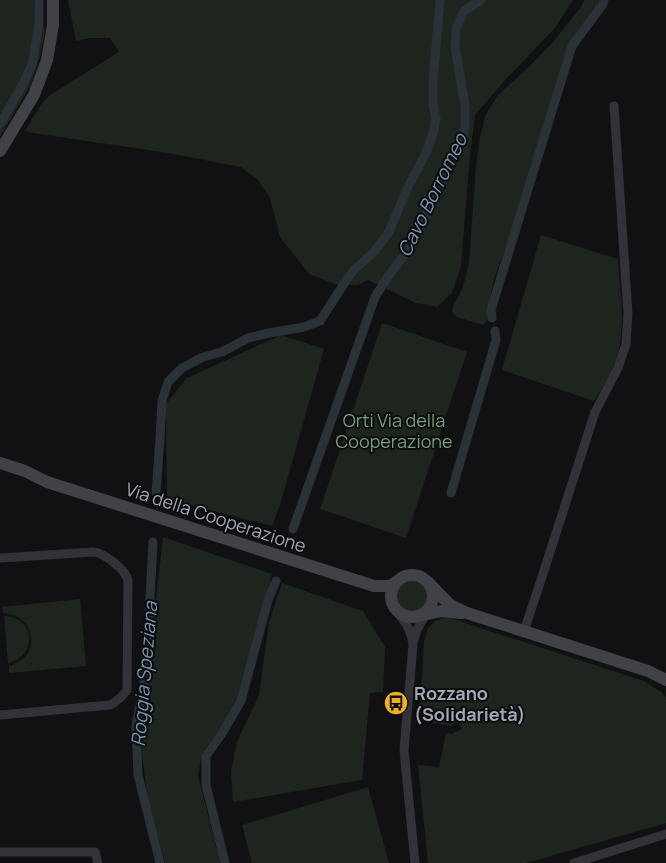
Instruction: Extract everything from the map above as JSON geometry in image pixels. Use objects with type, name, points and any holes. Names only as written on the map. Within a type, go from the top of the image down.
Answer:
[{"type":"street","points":[[0,151],[34,95],[47,60],[53,25],[53,0]]},
{"type":"street","points":[[524,631],[595,412],[618,368],[626,344],[628,314],[614,106]]},
{"type":"street","name":"Via della Cooperazione","points":[[0,463],[24,471],[47,482]]},
{"type":"street","name":"Via della Cooperazione","points":[[0,470],[21,477],[47,482],[374,586],[390,586],[395,583]]},
{"type":"street","points":[[0,715],[110,705],[117,702],[127,690],[128,591],[127,576],[124,571],[99,552],[1,558]]},
{"type":"street","points":[[413,645],[409,628],[394,607],[390,595],[395,583],[402,577],[410,575],[420,576],[449,604],[467,613],[648,671],[666,680]]},
{"type":"street","points":[[415,863],[404,750],[413,645],[418,628],[432,602],[433,595],[432,588],[428,582]]},
{"type":"street","name":"Via della Cooperazione","points":[[374,586],[387,597],[394,607]]},
{"type":"street","points":[[394,607],[406,617],[413,618],[426,612],[467,613]]},
{"type":"street","points":[[648,671],[666,669]]},
{"type":"street","points":[[574,863],[666,834]]},
{"type":"street","points":[[0,852],[95,852],[98,863]]},
{"type":"green space","points":[[0,0],[34,0],[34,21],[42,22],[45,31],[40,57],[30,86],[0,137]]},
{"type":"green space","points":[[68,0],[573,0],[555,28],[505,80],[475,115],[461,266],[452,293],[437,307],[416,303],[368,280],[358,285],[338,285],[309,274],[280,237],[270,198],[259,181],[241,167],[168,153],[25,131],[42,103],[50,95],[119,52],[110,38],[90,38],[76,41]]},
{"type":"green space","points":[[584,0],[598,0],[599,3],[571,45],[494,279],[487,321],[483,325],[457,317],[452,312],[463,287],[469,263],[476,166],[485,116],[498,95],[553,42],[581,7]]},
{"type":"green space","points":[[541,235],[618,259],[622,311],[619,350],[611,373],[594,401],[502,370]]},
{"type":"green space","name":"Orti Via della Cooperazione","points":[[382,323],[467,352],[406,538],[320,509]]},
{"type":"green space","points":[[281,335],[324,349],[280,505],[272,526],[167,499],[166,404],[187,378]]},
{"type":"green space","points":[[163,537],[272,574],[237,699],[221,727],[202,753],[198,776],[220,863],[165,863],[147,794],[142,754],[144,710]]},
{"type":"green space","points":[[412,579],[424,584],[429,596],[424,608],[412,613],[400,608],[395,596],[400,584]]},
{"type":"green space","points":[[282,583],[363,611],[385,647],[383,692],[370,693],[362,780],[233,802],[231,771],[237,742],[259,695],[269,622]]},
{"type":"green space","points":[[80,599],[86,666],[9,673],[9,666],[27,655],[31,639],[26,624],[11,614],[3,613],[2,607]]},
{"type":"green space","points":[[4,616],[14,618],[22,623],[27,629],[29,637],[29,645],[25,653],[18,659],[8,663]]},
{"type":"green space","points":[[447,617],[644,681],[661,692],[666,697],[666,823],[526,863],[428,863],[418,765],[439,767],[446,733],[452,734],[462,729],[458,722],[451,726],[432,723],[432,717],[420,713],[424,642],[428,628],[435,621]]},
{"type":"green space","points":[[368,787],[389,863],[252,863],[242,825]]},
{"type":"waterway","points":[[0,124],[32,65],[39,23],[39,0]]},
{"type":"waterway","name":"Roggia Speziana","points":[[156,493],[162,401],[168,382],[182,368],[203,357],[222,352],[248,338],[304,327],[320,321],[347,279],[374,252],[389,232],[407,189],[426,153],[433,133],[436,119],[433,104],[433,81],[440,0]]},
{"type":"waterway","name":"Cavo Borromeo","points":[[293,529],[375,297],[410,248],[456,153],[465,128],[465,105],[455,47],[456,29],[464,11],[481,0]]},
{"type":"waterway","points":[[492,318],[491,310],[572,46],[604,0]]},
{"type":"waterway","points":[[451,493],[496,340],[495,331]]},
{"type":"waterway","name":"Roggia Speziana","points":[[153,542],[144,683],[136,726],[138,775],[160,863]]},
{"type":"waterway","name":"Cavo Borromeo","points":[[225,863],[206,785],[206,756],[241,701],[268,600],[276,581]]},
{"type":"place","name":"Rozzano (Solidarietà)","points":[[396,703]]}]
